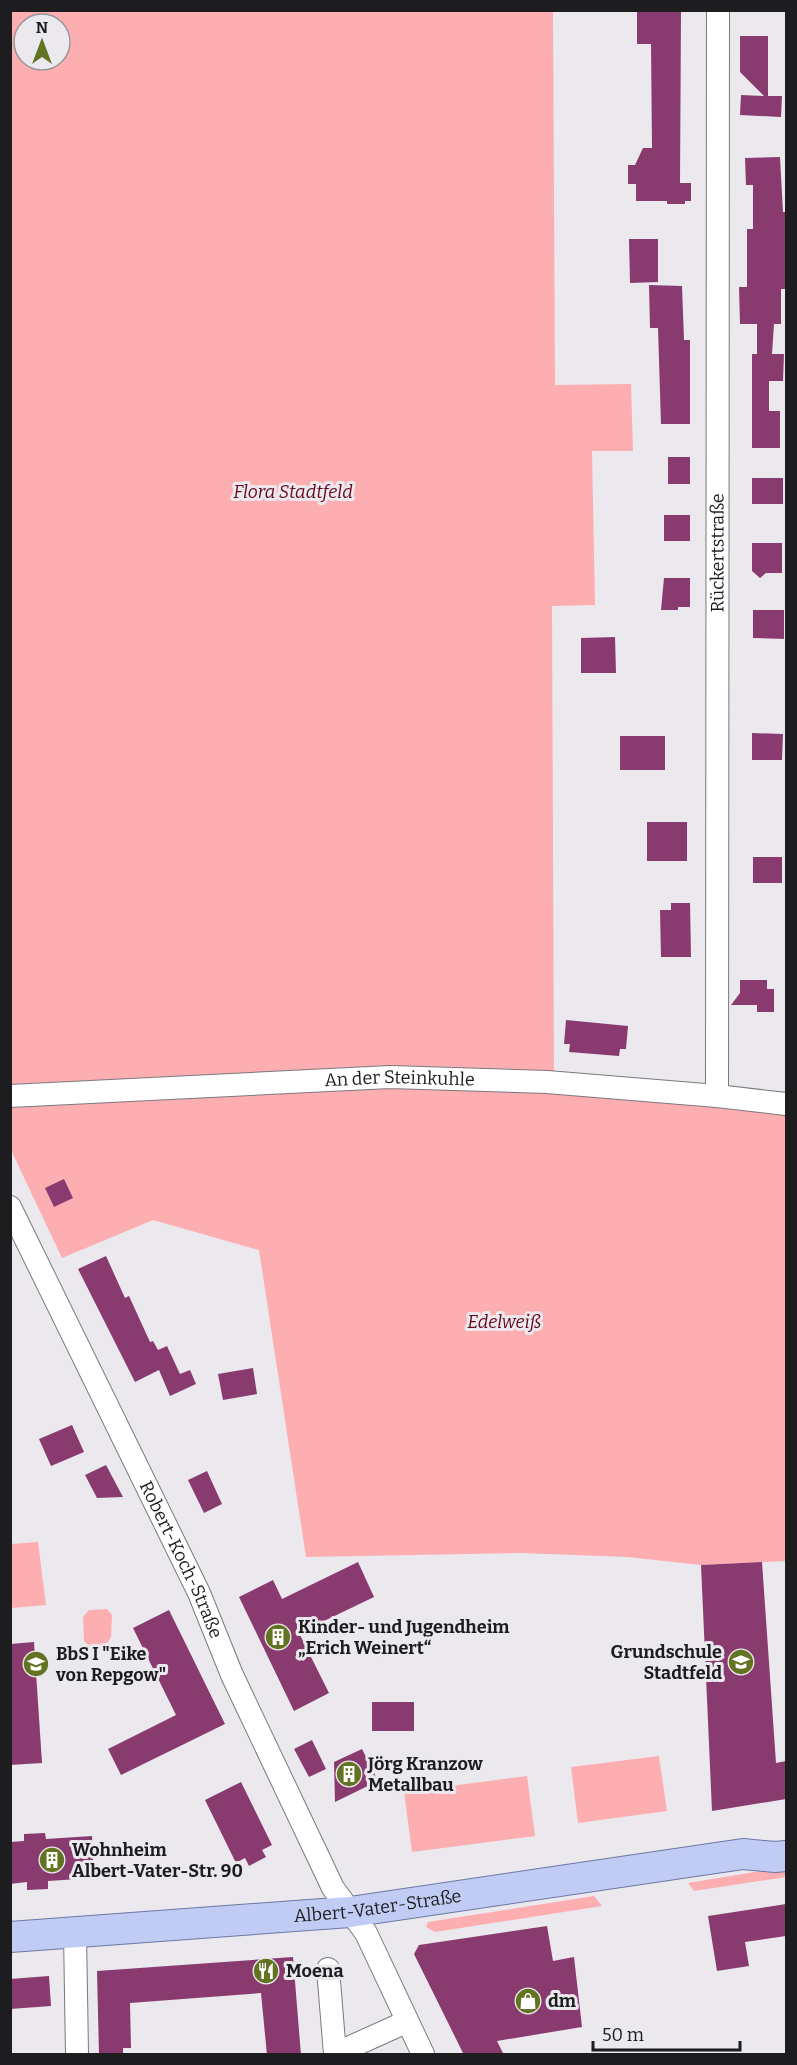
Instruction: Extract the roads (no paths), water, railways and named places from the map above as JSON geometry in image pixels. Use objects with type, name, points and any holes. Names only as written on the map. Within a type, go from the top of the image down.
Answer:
[{"type":"main road","name":"Albert-Vater-Straße","points":[[743,1854],[771,1840],[786,1838]]},
{"type":"main road","name":"Albert-Vater-Straße","points":[[10,1937],[350,1912],[743,1854],[786,1856]]},
{"type":"street","name":"Rückertstraße","points":[[717,1096],[718,10]]},
{"type":"street","name":"An der Steinkuhle","points":[[10,1096],[390,1077],[547,1082],[786,1104]]},
{"type":"street","name":"Robert-Koch-Straße","points":[[12,1211],[199,1593],[232,1675],[333,1888],[366,1934],[423,2055]]},
{"type":"street","points":[[75,1932],[77,2055]]},
{"type":"street","points":[[328,1969],[335,2054],[406,2022]]},
{"type":"place","name":"Kinder- und Jugendheim „Erich Weinert“","points":[[278,1637]]},
{"type":"place","name":"Grundschule Stadtfeld","points":[[741,1662]]},
{"type":"place","name":"BbS I \"Eike von Repgow\"","points":[[36,1664]]},
{"type":"place","name":"Jörg Kranzow Metallbau","points":[[349,1774]]},
{"type":"place","name":"Wohnheim Albert-Vater-Str. 90","points":[[52,1860]]},
{"type":"place","name":"Moena","points":[[266,1971]]},
{"type":"place","name":"dm","points":[[528,2001]]},
{"type":"park label","name":"Flora Stadtfeld","points":[[293,492]]},
{"type":"park label","name":"Edelweiß","points":[[504,1322]]}]
